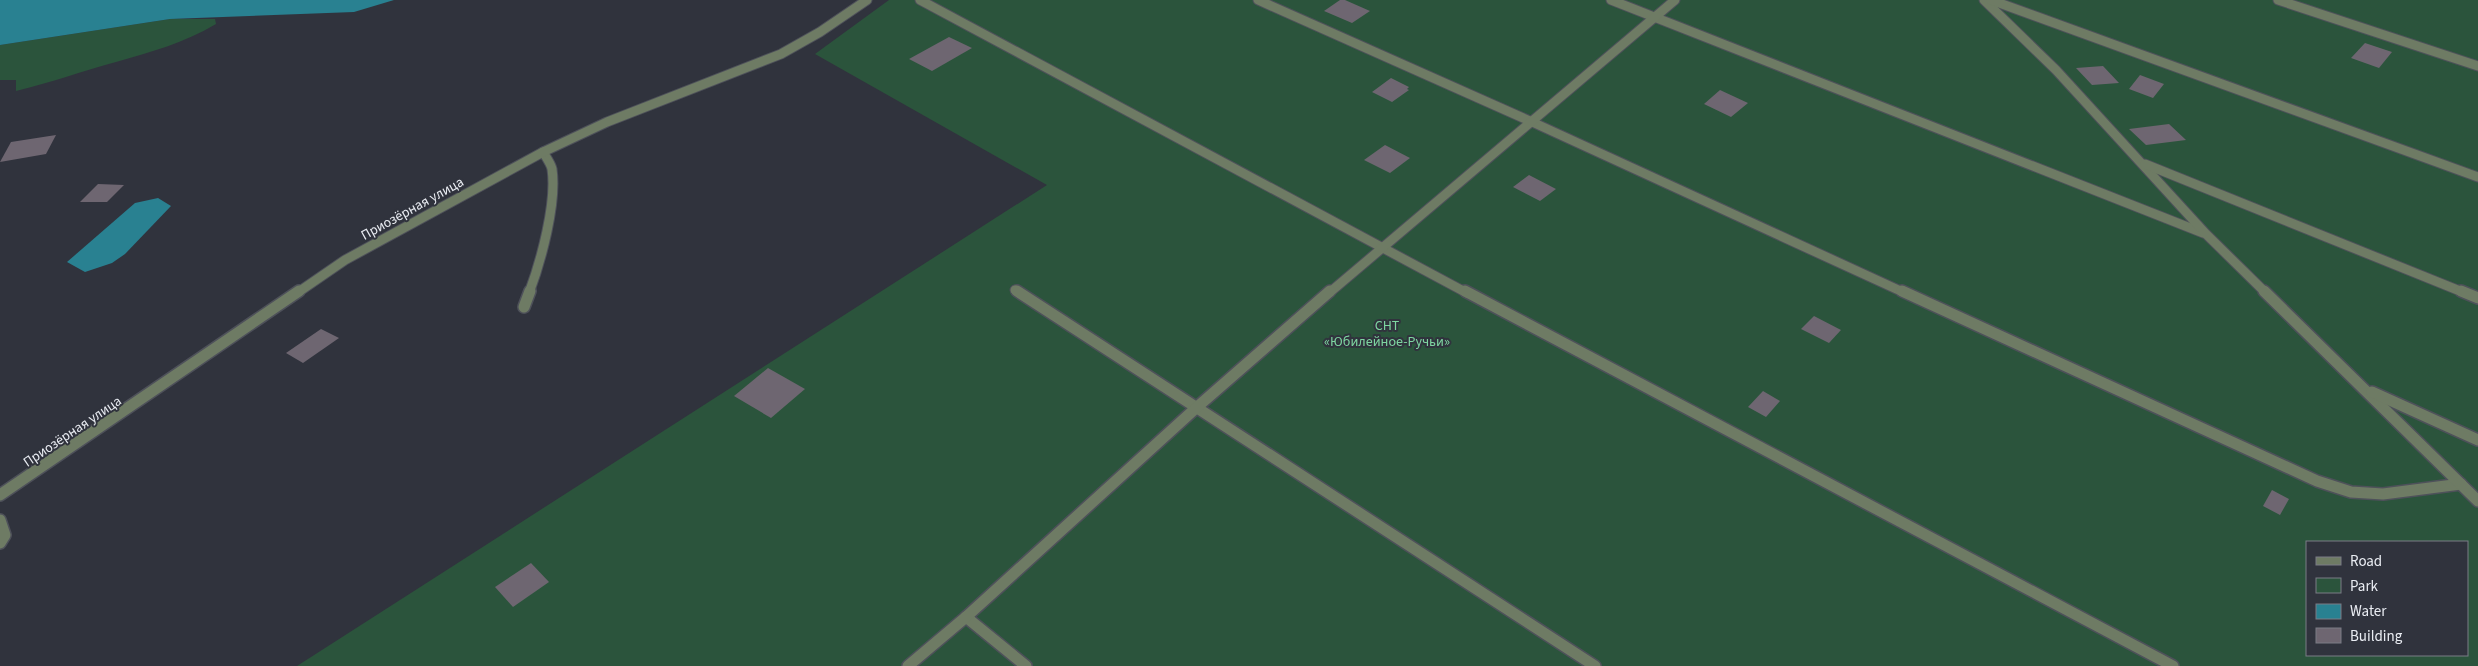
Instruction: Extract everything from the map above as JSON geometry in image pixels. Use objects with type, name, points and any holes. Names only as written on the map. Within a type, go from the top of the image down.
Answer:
[{"type":"street","name":"Приозёрная улица","points":[[0,495],[58,458],[346,260],[543,152],[632,111],[782,54],[820,32],[867,0]]},
{"type":"street","points":[[920,0],[1381,247],[2173,666]]},
{"type":"street","points":[[1258,0],[1530,120],[2317,481],[2351,492],[2383,494],[2461,484]]},
{"type":"street","points":[[1611,0],[2206,234]]},
{"type":"street","points":[[908,666],[966,617],[1196,408],[1381,247],[1675,0]]},
{"type":"street","points":[[1984,0],[2056,70],[2206,234],[2478,500]]},
{"type":"street","points":[[1991,0],[2478,177]]},
{"type":"street","points":[[2278,0],[2478,66]]},
{"type":"street","points":[[524,308],[543,254],[551,195],[552,168],[543,152]]},
{"type":"street","points":[[2143,163],[2478,298]]},
{"type":"street","points":[[1015,290],[1594,666]]},
{"type":"street","points":[[2364,389],[2478,440]]},
{"type":"street","points":[[0,520],[5,534],[0,543]]},
{"type":"street","points":[[966,617],[1026,666]]},
{"type":"green space","name":"СНТ «Юбилейное-Ручьи»","points":[[889,0],[2478,0],[2478,666],[297,666],[1047,185],[815,54]]},
{"type":"green space","points":[[170,19],[215,19],[216,24],[192,37],[142,55],[29,88],[16,91],[16,80],[0,80],[0,45]]},
{"type":"water","points":[[0,0],[394,0],[354,12],[170,19],[0,45]]},
{"type":"water","points":[[158,198],[171,206],[125,254],[112,263],[85,272],[67,262],[135,203]]},
{"type":"building","points":[[1340,0],[1345,0],[1370,11],[1352,23],[1324,11]]},
{"type":"building","points":[[949,37],[972,48],[932,71],[909,59]]},
{"type":"building","points":[[2365,43],[2392,52],[2379,68],[2351,58]]},
{"type":"building","points":[[2103,66],[2119,83],[2092,85],[2076,68]]},
{"type":"building","points":[[2140,75],[2164,84],[2153,98],[2129,89]]},
{"type":"building","points":[[1391,78],[1409,87],[1407,89],[1409,90],[1392,102],[1372,92]]},
{"type":"building","points":[[1720,90],[1748,103],[1731,117],[1704,104]]},
{"type":"building","points":[[2169,124],[2186,140],[2146,145],[2129,129]]},
{"type":"building","points":[[56,135],[46,154],[0,162],[11,142]]},
{"type":"building","points":[[1385,145],[1410,158],[1390,173],[1364,160]]},
{"type":"building","points":[[1529,175],[1556,189],[1540,201],[1513,187]]},
{"type":"building","points":[[98,184],[124,185],[107,202],[80,202]]},
{"type":"building","points":[[1814,316],[1841,330],[1829,343],[1801,329]]},
{"type":"building","points":[[321,329],[339,338],[303,363],[286,353]]},
{"type":"building","points":[[768,368],[805,389],[771,418],[734,396]]},
{"type":"building","points":[[1763,391],[1780,401],[1766,417],[1748,407]]},
{"type":"building","points":[[2272,490],[2289,499],[2280,515],[2263,506]]},
{"type":"building","points":[[531,563],[549,582],[513,607],[495,587]]}]
